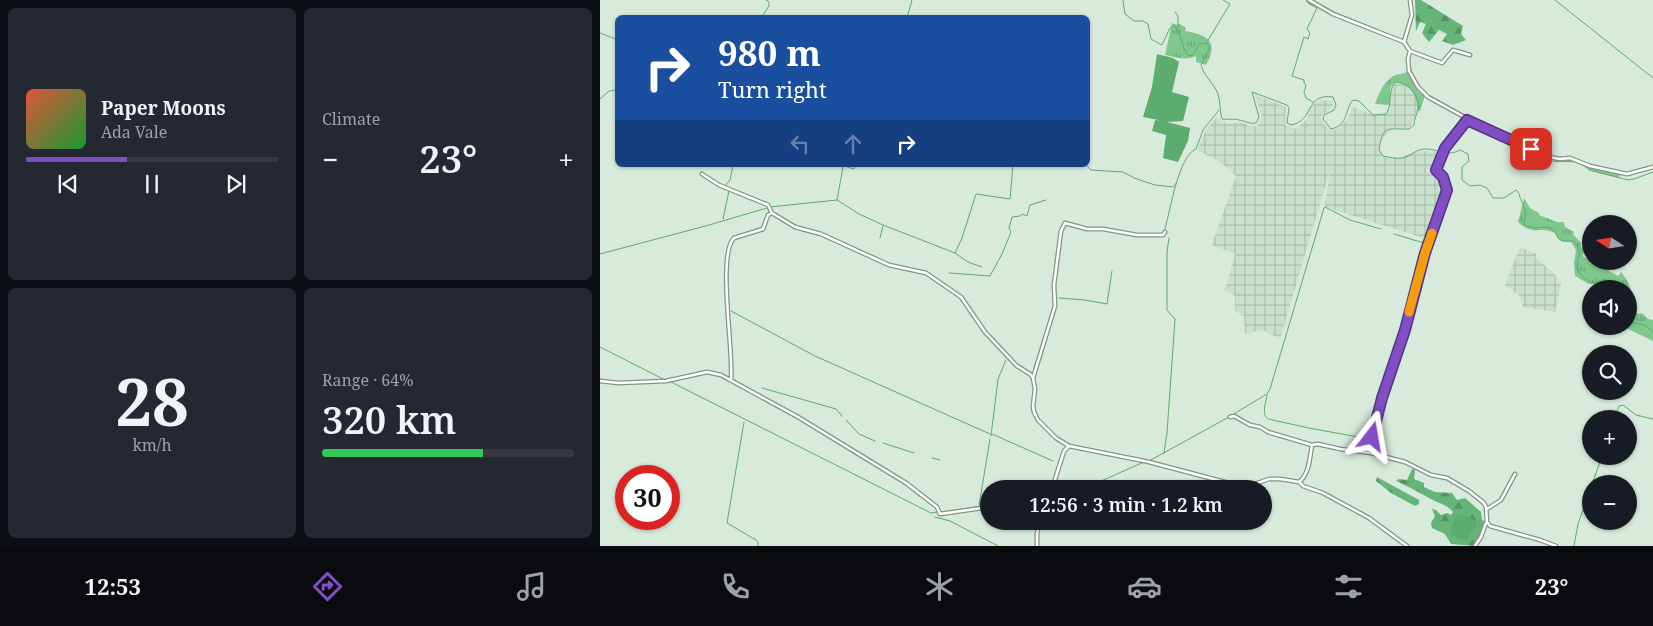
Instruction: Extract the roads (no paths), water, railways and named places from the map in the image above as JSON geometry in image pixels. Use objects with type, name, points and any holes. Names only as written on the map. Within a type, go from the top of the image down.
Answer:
[{"type":"street","points":[[1309,0],[1334,14],[1404,42],[1410,51],[1442,63],[1453,50],[1470,55]]},
{"type":"street","points":[[1404,42],[1412,15],[1410,0]]},
{"type":"street","points":[[1410,51],[1408,66],[1418,87],[1428,97],[1488,130],[1523,144],[1540,154],[1554,158],[1570,158],[1590,166],[1627,174],[1653,166]]},
{"type":"street","points":[[1368,452],[1382,398],[1405,330],[1425,253],[1447,190],[1443,177],[1436,170],[1445,148],[1467,120]]},
{"type":"street","points":[[702,174],[719,185],[768,205],[772,213],[795,227],[821,234],[884,263],[932,276],[961,297],[984,332],[1017,366],[1033,378]]},
{"type":"street","points":[[731,380],[731,347],[726,279],[728,248],[734,238],[763,229],[768,215],[772,213]]},
{"type":"street","points":[[1165,232],[1163,235],[1137,235],[1110,230],[1087,229],[1065,222],[1061,231],[1054,285],[1055,306],[1033,378],[1035,389],[1034,412],[1038,420],[1056,438],[1069,446],[1149,462],[1240,486],[1249,486],[1280,479],[1299,482],[1303,486],[1323,493],[1369,518],[1407,546]]},
{"type":"street","points":[[600,381],[639,383],[708,372],[731,380],[906,483],[937,507],[940,514],[980,508]]},
{"type":"street","points":[[1230,417],[1234,416],[1268,432],[1312,445],[1318,444],[1368,452],[1405,462],[1431,475],[1447,478],[1470,491],[1484,503],[1487,522],[1481,538],[1475,546]]},
{"type":"street","points":[[1299,482],[1303,480],[1309,463],[1312,445]]},
{"type":"street","points":[[1055,480],[1064,452],[1069,446]]},
{"type":"street","points":[[1486,509],[1501,500],[1515,474]]},
{"type":"street","points":[[1487,522],[1490,526],[1501,530],[1556,546]]},
{"type":"street","points":[[1037,546],[1038,530]]},
{"type":"waterway","points":[[763,15],[769,6],[769,2],[766,0]]},
{"type":"waterway","points":[[908,15],[912,0]]},
{"type":"waterway","points":[[1123,0],[1125,14],[1134,21],[1143,21],[1148,24],[1151,39],[1162,45],[1170,28],[1174,26],[1189,56],[1193,55],[1199,44],[1207,43],[1210,48],[1201,65],[1218,94],[1222,119],[1235,119],[1256,123],[1259,117],[1252,92],[1287,105],[1289,108],[1287,123],[1291,125],[1304,118],[1313,103],[1318,99],[1333,97],[1336,105],[1334,110],[1324,115],[1323,119],[1331,129],[1341,124],[1353,100],[1359,101],[1373,115],[1386,114],[1390,94],[1395,82],[1409,87],[1415,95],[1418,104],[1414,125],[1409,129],[1391,129],[1385,132],[1382,135],[1379,150],[1383,156],[1403,158],[1425,149],[1447,153],[1460,150],[1468,154],[1469,161],[1462,167],[1462,180],[1470,186],[1480,185],[1487,188],[1493,198],[1504,198],[1516,190],[1519,193],[1526,214],[1524,224],[1534,228],[1548,227],[1562,241],[1574,241],[1579,252],[1577,267],[1582,276],[1587,280]]},
{"type":"waterway","points":[[1207,42],[1230,4],[1223,0]]},
{"type":"waterway","points":[[1306,0],[1317,8],[1307,29],[1310,33],[1308,39],[1304,37],[1292,76],[1304,80],[1306,98],[1313,102]]},
{"type":"waterway","points":[[1313,0],[1334,12],[1376,29]]},
{"type":"waterway","points":[[1555,0],[1653,78]]},
{"type":"waterway","points":[[1175,12],[1178,16],[1178,28]]},
{"type":"waterway","points":[[600,33],[615,39]]},
{"type":"waterway","points":[[1410,67],[1413,75]]},
{"type":"waterway","points":[[600,99],[609,91],[615,90]]},
{"type":"waterway","points":[[1427,94],[1468,117]]},
{"type":"waterway","points":[[1165,229],[1180,172],[1190,153],[1196,149],[1203,130],[1219,110]]},
{"type":"waterway","points":[[1532,161],[1536,156],[1552,161],[1577,162],[1589,170],[1628,180],[1653,172]]},
{"type":"waterway","points":[[726,185],[730,180],[733,167]]},
{"type":"waterway","points":[[770,207],[837,200],[843,167]]},
{"type":"waterway","points":[[847,167],[854,169],[855,167]]},
{"type":"waterway","points":[[955,253],[962,238],[976,194],[1010,199],[1013,167]]},
{"type":"waterway","points":[[1088,167],[1091,170],[1123,172],[1155,185],[1173,187],[1177,182]]},
{"type":"waterway","points":[[723,219],[729,191]]},
{"type":"waterway","points":[[837,200],[859,214],[955,253],[968,262],[982,267]]},
{"type":"waterway","points":[[949,273],[990,276],[1011,232],[1009,228],[1012,217],[1022,214],[1027,216],[1030,205],[1046,200]]},
{"type":"waterway","points":[[600,254],[767,208]]},
{"type":"waterway","points":[[1232,415],[1267,394],[1270,389],[1324,208],[1350,220],[1381,229]]},
{"type":"waterway","points":[[880,238],[883,226]]},
{"type":"waterway","points":[[1394,234],[1427,244]]},
{"type":"waterway","points":[[1164,453],[1175,319],[1167,310],[1167,252],[1169,238]]},
{"type":"waterway","points":[[1059,298],[1107,304],[1112,271]]},
{"type":"waterway","points":[[731,311],[815,356],[990,434]]},
{"type":"waterway","points":[[1637,324],[1644,325],[1653,331]]},
{"type":"waterway","points":[[600,347],[665,380]]},
{"type":"waterway","points":[[991,436],[998,379],[1006,360]]},
{"type":"waterway","points":[[669,381],[931,513],[937,512]]},
{"type":"waterway","points":[[762,388],[836,409],[842,416]]},
{"type":"waterway","points":[[1267,395],[1264,411],[1268,419],[1369,439]]},
{"type":"waterway","points":[[1617,410],[1619,406],[1623,405],[1630,410]]},
{"type":"waterway","points":[[1637,415],[1653,419]]},
{"type":"waterway","points":[[1149,461],[1229,417]]},
{"type":"waterway","points":[[846,420],[859,434],[875,441]]},
{"type":"waterway","points":[[744,422],[727,523],[756,540],[758,546]]},
{"type":"waterway","points":[[992,434],[1053,461]]},
{"type":"waterway","points":[[979,506],[990,439]]},
{"type":"waterway","points":[[883,443],[914,453]]},
{"type":"waterway","points":[[932,458],[940,460]]},
{"type":"waterway","points":[[1103,480],[1144,462]]},
{"type":"waterway","points":[[1574,546],[1578,524],[1599,465]]},
{"type":"waterway","points":[[942,512],[980,506]]},
{"type":"waterway","points":[[935,517],[950,521],[998,546]]}]
